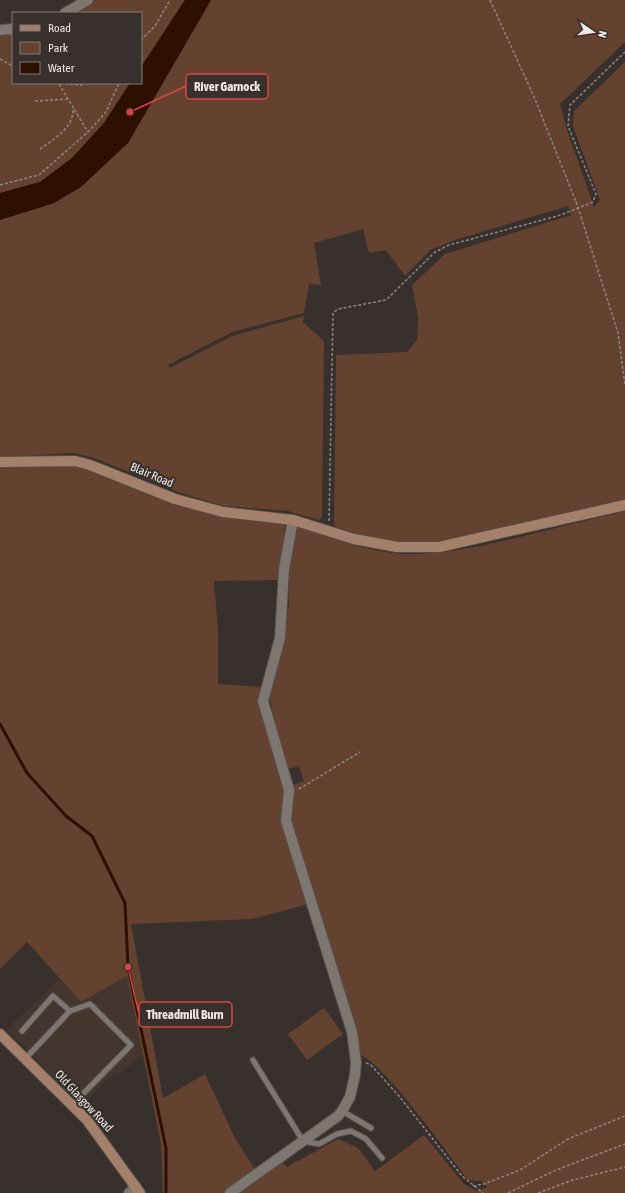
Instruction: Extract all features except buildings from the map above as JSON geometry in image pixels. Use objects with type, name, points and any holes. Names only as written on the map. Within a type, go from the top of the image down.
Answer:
[{"type":"street","points":[[67,12],[88,0]]},
{"type":"street","points":[[0,30],[12,29]]},
{"type":"street","name":"Blair Road","points":[[0,462],[75,462],[105,469],[175,499],[223,512],[294,520],[354,539],[397,547],[439,547],[625,505]]},
{"type":"street","points":[[230,1193],[338,1116],[350,1097],[356,1062],[352,1032],[286,821],[290,794],[263,701],[264,691],[280,638],[284,569],[294,520]]},
{"type":"street","name":"Old Glasgow Road","points":[[0,1034],[72,1105],[100,1136],[135,1191]]},
{"type":"lane","points":[[22,1031],[53,996],[70,1011]]},
{"type":"lane","points":[[25,1059],[70,1011],[90,1004],[131,1045],[72,1105]]},
{"type":"lane","points":[[253,1060],[302,1141],[319,1144],[337,1134],[351,1131],[366,1138],[382,1158]]},
{"type":"lane","points":[[342,1111],[371,1128]]},
{"type":"path","points":[[142,39],[155,26],[170,0]]},
{"type":"path","points":[[490,0],[535,99],[576,202],[618,333],[625,385]]},
{"type":"path","points":[[328,530],[333,313],[338,309],[386,300],[435,252],[448,245],[561,215],[593,202],[596,194],[568,126],[568,112],[570,105],[625,52]]},
{"type":"path","points":[[0,59],[12,65]]},
{"type":"path","points":[[59,84],[88,132]]},
{"type":"path","points":[[0,185],[39,175],[88,132],[106,112],[119,84]]},
{"type":"path","points":[[35,101],[68,99]]},
{"type":"path","points":[[40,149],[62,133],[70,124],[74,116],[74,108]]},
{"type":"path","points":[[290,794],[360,752]]},
{"type":"path","points":[[356,1062],[368,1063],[377,1071],[404,1101],[462,1176],[483,1193]]},
{"type":"path","points":[[473,1186],[487,1184],[520,1170],[568,1139],[625,1116]]},
{"type":"path","points":[[508,1193],[556,1170],[625,1144]]},
{"type":"path","points":[[538,1193],[573,1180],[625,1167]]},
{"type":"shaded area","points":[[127,976],[143,1056],[117,1075],[114,1073],[81,1106],[7,1029],[60,979],[81,1002]]},
{"type":"green space","points":[[95,0],[185,0],[142,65],[142,12],[76,12]]},
{"type":"green space","points":[[211,0],[625,0],[625,42],[560,104],[567,130],[594,207],[600,200],[573,126],[574,111],[625,62],[625,501],[438,542],[385,540],[334,526],[336,355],[407,352],[417,340],[418,317],[412,285],[445,254],[571,215],[568,206],[455,240],[430,250],[405,276],[386,250],[369,253],[363,229],[314,243],[321,285],[309,284],[304,313],[232,332],[168,365],[170,368],[232,336],[304,316],[303,322],[324,341],[322,518],[318,520],[288,511],[224,506],[181,493],[94,458],[74,453],[20,456],[23,467],[74,467],[87,469],[174,504],[224,516],[285,524],[280,580],[214,581],[218,631],[218,684],[263,687],[286,789],[285,803],[309,904],[252,919],[131,924],[163,1098],[205,1074],[235,1138],[256,1171],[224,1193],[163,1193],[161,1144],[127,976],[81,1002],[27,942],[0,969],[0,220],[54,203],[128,143]]},
{"type":"green space","points":[[12,34],[12,84],[129,84],[104,123],[72,158],[40,182],[0,193],[0,35]]},
{"type":"green space","points":[[625,511],[625,1193],[235,1193],[281,1160],[287,1167],[338,1139],[358,1148],[375,1171],[424,1135],[465,1185],[477,1191],[487,1187],[481,1181],[468,1180],[400,1091],[371,1062],[360,1055],[354,1028],[291,820],[293,785],[304,781],[299,766],[288,769],[280,746],[270,699],[271,686],[281,655],[289,604],[289,567],[295,529],[300,527],[350,544],[389,553],[418,554],[481,546]]},
{"type":"green space","points":[[324,1008],[343,1034],[307,1060],[288,1034]]},
{"type":"water","points":[[185,0],[211,0],[128,143],[81,187],[54,203],[0,220],[0,193],[40,182],[72,158],[104,123],[129,84],[142,84],[142,65]]},
{"type":"waterway","points":[[0,724],[27,773],[66,816],[92,836],[125,903],[128,967],[166,1148],[166,1193]]},
{"type":"place","name":"River Garnock","points":[[130,112]]},
{"type":"place","name":"Threadmill Burn","points":[[128,967]]}]
